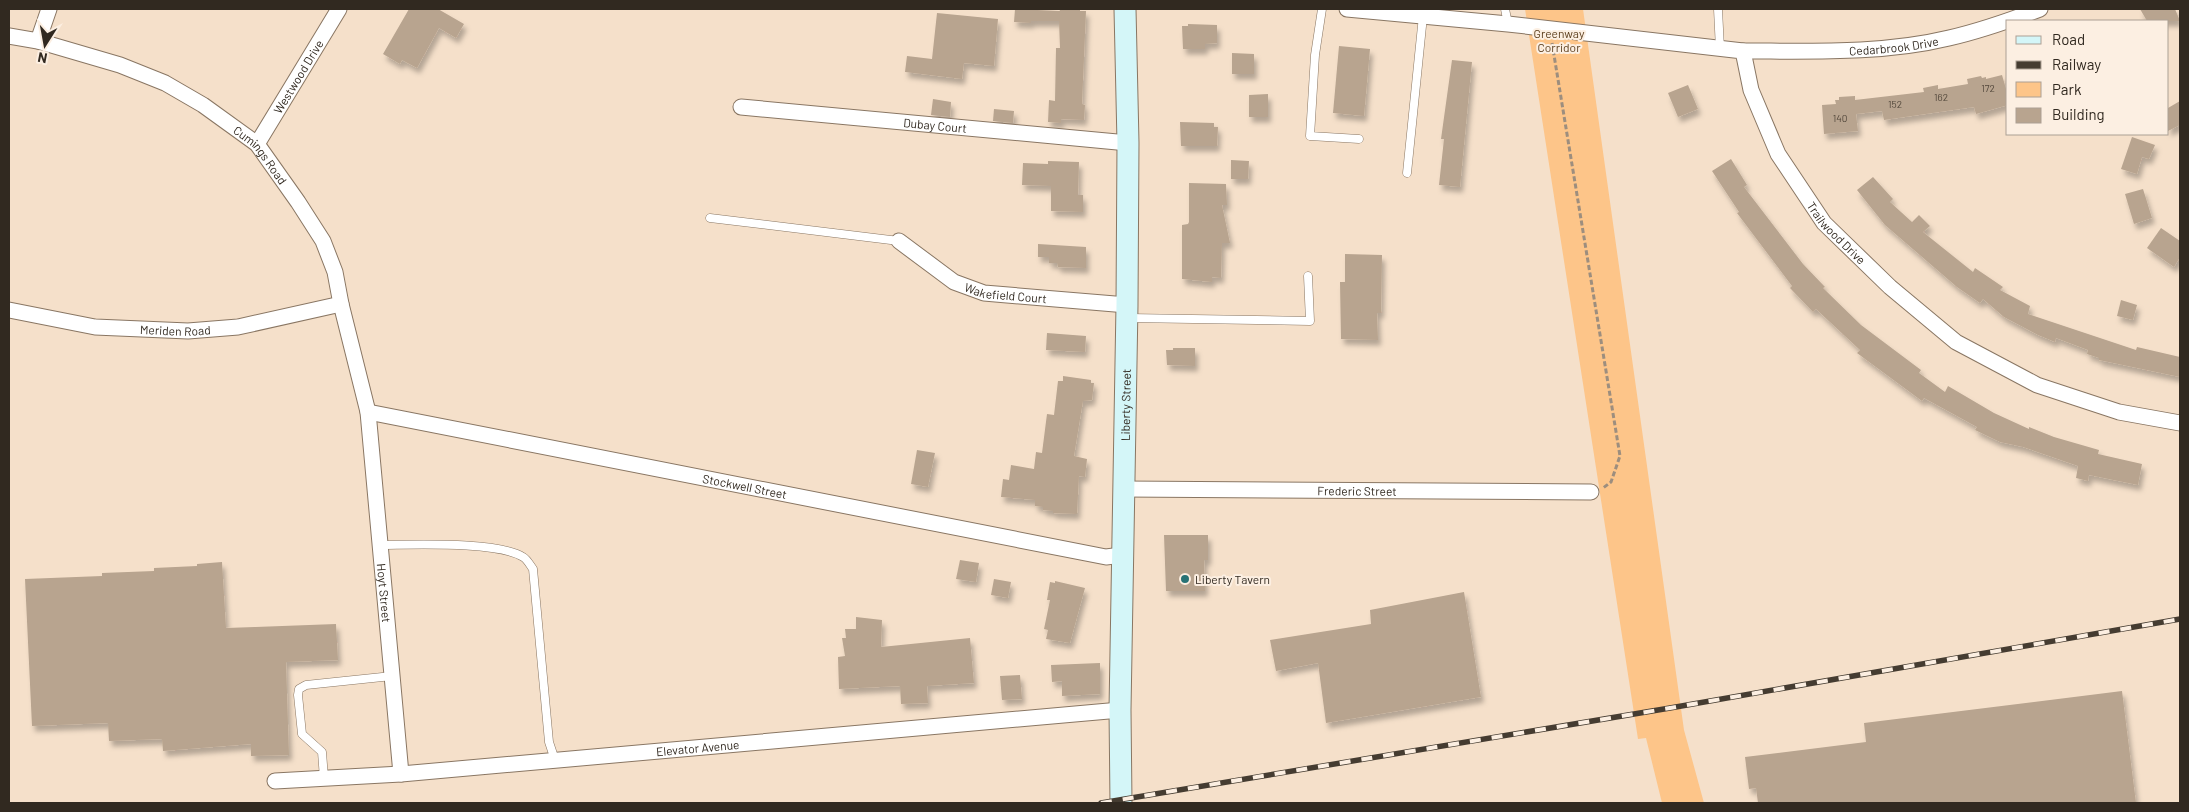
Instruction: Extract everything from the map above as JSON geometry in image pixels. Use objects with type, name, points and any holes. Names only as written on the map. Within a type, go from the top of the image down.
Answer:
[{"type":"street","points":[[38,41],[49,9]]},
{"type":"street","name":"Westwood Drive","points":[[257,144],[339,9]]},
{"type":"street","name":"Liberty Street","points":[[1121,803],[1120,710],[1127,311],[1128,143],[1126,9]]},
{"type":"street","points":[[1347,9],[1508,24],[1743,51]]},
{"type":"street","name":"Cedarbrook Drive","points":[[2006,20],[2040,9]]},
{"type":"street","name":"Cedarbrook Drive","points":[[1743,51],[1812,52],[1873,50],[1948,39],[2006,20]]},
{"type":"street","name":"Cumings Road","points":[[9,36],[38,41],[120,65],[165,84],[203,105],[257,144],[323,241],[335,272],[341,304],[368,412]]},
{"type":"street","name":"Trailwood Drive","points":[[1743,51],[1751,90],[1778,154],[1824,223],[1890,287],[1956,342],[2037,385],[2118,412],[2180,423]]},
{"type":"street","name":"Dubay Court","points":[[741,107],[1128,143]]},
{"type":"street","name":"Wakefield Court","points":[[899,241],[954,282],[984,293],[1127,311]]},
{"type":"street","name":"Meriden Road","points":[[9,310],[96,327],[188,331],[238,327],[341,304]]},
{"type":"street","name":"Hoyt Street","points":[[368,412],[401,774]]},
{"type":"street","name":"Stockwell Street","points":[[368,412],[1106,557],[1122,554]]},
{"type":"street","name":"Frederic Street","points":[[1123,489],[1591,492]]},
{"type":"street","name":"Elevator Avenue","points":[[275,781],[401,774],[1120,710]]},
{"type":"lane","points":[[1322,9],[1315,55],[1310,136],[1359,139]]},
{"type":"lane","points":[[1505,9],[1508,24]]},
{"type":"lane","points":[[1718,9],[1720,49]]},
{"type":"lane","points":[[1408,173],[1423,16]]},
{"type":"lane","points":[[710,218],[899,241]]},
{"type":"lane","points":[[1127,311],[1310,321],[1308,276]]},
{"type":"lane","points":[[380,545],[473,546],[508,552],[524,557],[533,569],[550,742],[555,760]]},
{"type":"lane","points":[[324,778],[322,752],[302,734],[299,689],[306,685],[392,676]]},
{"type":"path","points":[[1550,30],[1620,456],[1611,482],[1603,488],[1591,492]]},
{"type":"green space","name":"Greenway Corridor","points":[[1525,9],[1583,9],[1684,730],[1704,803],[1662,803],[1646,738],[1638,739]]},
{"type":"building","points":[[409,9],[438,9],[464,24],[456,38],[439,28],[417,68],[402,60],[400,64],[383,54]]},
{"type":"building","points":[[1015,9],[1060,11],[1059,9],[1080,9],[1080,11],[1086,11],[1082,104],[1085,105],[1084,120],[1061,119],[1061,123],[1048,122],[1049,100],[1055,101],[1056,48],[1060,48],[1059,21],[1014,22]]},
{"type":"building","points":[[2140,9],[2175,9],[2180,21],[2169,20],[2146,20]]},
{"type":"building","points":[[937,13],[998,19],[994,66],[964,63],[962,79],[905,72],[907,56],[932,59]]},
{"type":"building","points":[[1188,24],[1217,25],[1217,43],[1205,44],[1205,49],[1183,49],[1182,26],[1188,26]]},
{"type":"building","points":[[1339,46],[1370,49],[1364,116],[1333,113]]},
{"type":"building","points":[[1232,53],[1254,54],[1254,74],[1232,74]]},
{"type":"building","points":[[1452,60],[1472,62],[1460,187],[1439,185],[1444,139],[1441,139]]},
{"type":"building","points":[[2002,75],[2006,89],[2006,106],[1976,114],[1974,107],[1884,120],[1882,111],[1856,114],[1858,131],[1824,134],[1822,105],[1836,104],[1835,100],[1839,100],[1839,97],[1855,96],[1855,100],[1924,92],[1923,88],[1938,85],[1938,89],[1968,84],[1967,79],[1981,76],[1982,78],[1986,77],[1986,79]]},
{"type":"building","points":[[1688,85],[1698,109],[1678,117],[1668,93]]},
{"type":"building","points":[[1268,94],[1268,117],[1249,117],[1249,95]]},
{"type":"building","points":[[933,99],[951,102],[950,117],[931,115]]},
{"type":"building","points":[[2180,101],[2180,125],[2169,130],[2169,107]]},
{"type":"building","points":[[994,109],[1014,111],[1013,123],[993,121]]},
{"type":"building","points":[[1180,122],[1214,123],[1214,127],[1218,127],[1217,146],[1181,146]]},
{"type":"building","points":[[2132,137],[2155,145],[2149,159],[2142,157],[2137,174],[2121,169]]},
{"type":"building","points":[[1731,159],[1747,185],[1744,187],[1803,264],[1825,287],[1823,288],[1861,325],[1921,370],[1919,373],[1945,392],[1948,386],[1994,413],[2029,429],[2029,427],[2054,437],[2099,450],[2098,454],[2142,464],[2138,485],[2089,475],[2088,481],[2076,478],[2078,466],[2023,447],[2000,442],[1975,430],[1977,427],[1924,398],[1922,401],[1857,353],[1860,350],[1816,309],[1813,312],[1790,288],[1792,286],[1737,213],[1739,212],[1712,171]]},
{"type":"building","points":[[1231,160],[1249,161],[1248,179],[1231,179]]},
{"type":"building","points":[[1048,161],[1079,162],[1078,195],[1083,195],[1083,212],[1051,211],[1051,186],[1022,185],[1023,163],[1048,164]]},
{"type":"building","points":[[1873,177],[1893,199],[1890,202],[1912,222],[1919,215],[1930,226],[1923,232],[1973,272],[1975,268],[2003,287],[2000,290],[2030,306],[2028,314],[2136,350],[2137,347],[2180,357],[2180,377],[2099,360],[2099,358],[2087,354],[2088,350],[2056,338],[2055,342],[2038,335],[2004,317],[1983,299],[1980,303],[1957,287],[1885,225],[1857,190]]},
{"type":"building","points":[[1189,183],[1226,184],[1227,205],[1222,205],[1230,243],[1222,243],[1221,278],[1212,277],[1212,282],[1182,279],[1182,225],[1189,222]]},
{"type":"building","points":[[2143,189],[2152,218],[2134,224],[2125,194]]},
{"type":"building","points":[[2161,228],[2180,241],[2180,257],[2174,267],[2147,248]]},
{"type":"building","points":[[1038,244],[1086,247],[1086,268],[1058,267],[1057,263],[1049,263],[1049,257],[1038,257]]},
{"type":"building","points":[[1345,254],[1382,255],[1381,313],[1377,313],[1378,340],[1341,339],[1340,282],[1345,282]]},
{"type":"building","points":[[2121,300],[2137,305],[2133,320],[2117,316]]},
{"type":"building","points":[[1047,333],[1086,336],[1085,352],[1046,350]]},
{"type":"building","points":[[1173,348],[1195,348],[1195,366],[1167,365],[1166,350],[1173,350]]},
{"type":"building","points":[[1063,376],[1091,380],[1091,383],[1094,383],[1092,400],[1083,401],[1074,456],[1087,459],[1085,477],[1079,476],[1077,514],[1053,513],[1053,511],[1043,510],[1043,507],[1035,506],[1035,500],[1001,497],[1003,479],[1009,480],[1011,465],[1034,469],[1036,452],[1042,453],[1047,414],[1054,415],[1058,381],[1063,381]]},
{"type":"building","points":[[917,450],[935,453],[928,487],[911,484]]},
{"type":"building","points":[[1164,535],[1208,535],[1208,560],[1204,560],[1205,591],[1166,591]]},
{"type":"building","points":[[960,560],[979,563],[976,582],[956,579]]},
{"type":"building","points":[[222,562],[226,628],[336,624],[338,660],[286,662],[289,755],[251,756],[251,744],[163,751],[162,739],[109,741],[108,723],[32,726],[25,579],[102,576],[102,573],[154,571],[154,568],[197,566],[197,564]]},
{"type":"building","points":[[994,579],[1011,582],[1008,598],[991,595]]},
{"type":"building","points":[[1055,581],[1085,588],[1070,643],[1046,639],[1048,630],[1044,629],[1050,600],[1047,600],[1050,582],[1055,583]]},
{"type":"building","points":[[1464,592],[1481,697],[1326,723],[1318,663],[1276,671],[1270,640],[1371,624],[1370,610]]},
{"type":"building","points":[[856,617],[882,620],[881,647],[970,638],[974,683],[927,686],[928,703],[901,704],[900,686],[839,689],[838,657],[845,656],[842,638],[846,638],[845,629],[856,629]]},
{"type":"building","points":[[1100,663],[1100,694],[1062,696],[1062,681],[1052,682],[1051,665]]},
{"type":"building","points":[[1020,675],[1022,699],[1002,700],[1000,676]]},
{"type":"building","points":[[2122,691],[2136,803],[1758,803],[1756,788],[1749,789],[1745,757],[1866,742],[1864,723]]},
{"type":"railway","points":[[1101,803],[1670,708],[2180,619]]},
{"type":"place","name":"Liberty Tavern","points":[[1185,579]]}]
